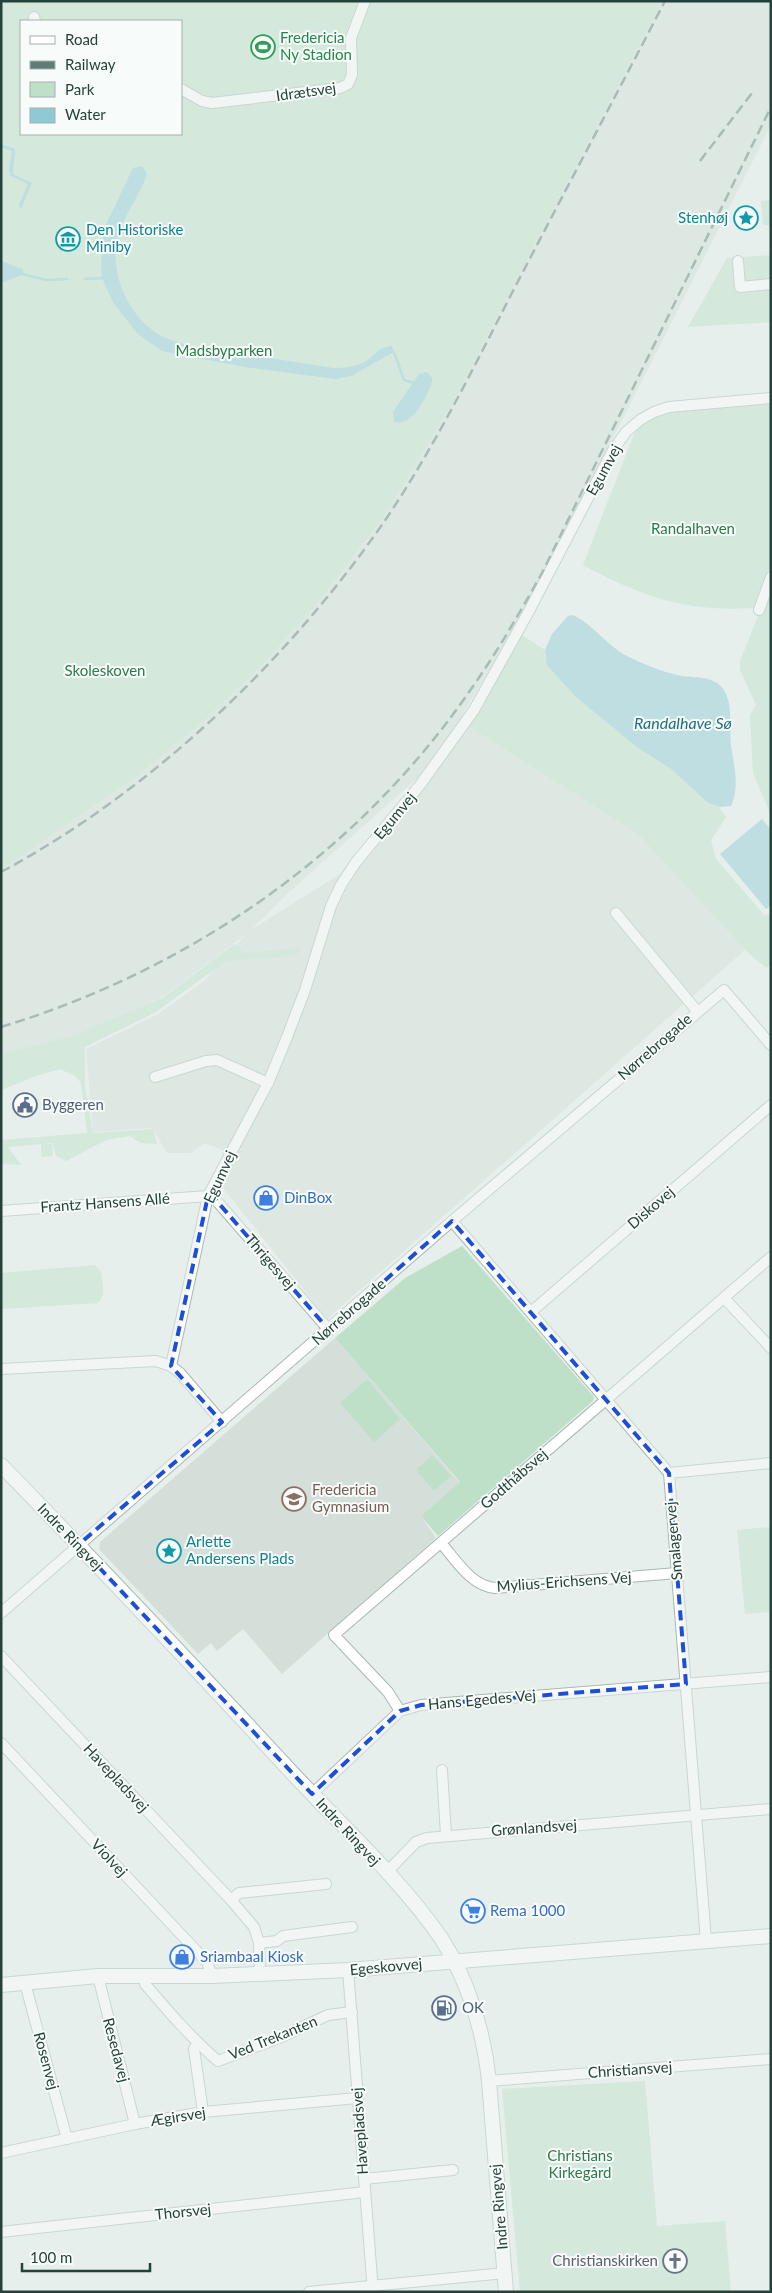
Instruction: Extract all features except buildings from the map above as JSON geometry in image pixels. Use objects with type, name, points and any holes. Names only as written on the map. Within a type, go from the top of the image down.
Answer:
[{"type":"street","name":"Idrætsvej","points":[[182,90],[202,102],[223,103],[340,88],[348,84],[352,75],[350,41],[365,1]]},
{"type":"street","points":[[738,261],[740,286],[771,284]]},
{"type":"street","name":"Egumvej","points":[[171,1366],[208,1196],[268,1083],[305,990],[330,906],[341,885],[356,862],[420,785],[474,710],[528,613],[598,475],[626,432],[654,412],[669,407],[771,398]]},
{"type":"street","points":[[759,610],[771,577]]},
{"type":"street","name":"Nørrebrogade","points":[[616,913],[697,1011]]},
{"type":"street","name":"Nørrebrogade","points":[[1,1613],[329,1330],[452,1221],[724,990],[771,1045]]},
{"type":"street","points":[[155,1076],[206,1061],[217,1060],[268,1083]]},
{"type":"street","name":"Diskovej","points":[[532,1312],[771,1105]]},
{"type":"street","name":"Frantz Hansens Allé","points":[[1,1211],[208,1196]]},
{"type":"street","name":"Thrigesvej","points":[[208,1196],[215,1199],[329,1330]]},
{"type":"street","points":[[452,1221],[669,1473],[771,1463]]},
{"type":"street","name":"Godthåbsvej","points":[[400,1712],[388,1692],[334,1635],[771,1257]]},
{"type":"street","points":[[724,1298],[771,1348]]},
{"type":"street","points":[[1,1369],[143,1360],[156,1361],[171,1366],[180,1373],[222,1422]]},
{"type":"street","name":"Indre Ringvej","points":[[1,1465],[145,1615],[386,1873],[440,1937],[454,1962],[475,2013],[484,2047],[489,2081],[506,2292]]},
{"type":"street","name":"Smalagervej","points":[[669,1473],[706,1941]]},
{"type":"street","name":"Mylius-Erichsens Vej","points":[[441,1543],[475,1581],[486,1587],[495,1588],[677,1573]]},
{"type":"street","name":"Havepladsvej","points":[[1,1656],[231,1900],[254,1928],[258,1943],[260,1975]]},
{"type":"street","name":"Hans Egedes Vej","points":[[312,1794],[400,1712],[421,1705],[771,1677]]},
{"type":"street","name":"Violvej","points":[[1,1743],[207,1962],[212,1976]]},
{"type":"street","points":[[442,1770],[446,1835]]},
{"type":"street","name":"Grønlandsvej","points":[[386,1873],[416,1842],[427,1838],[771,1809]]},
{"type":"street","points":[[231,1900],[239,1893],[326,1884]]},
{"type":"street","points":[[258,1943],[277,1941],[283,1936],[352,1927]]},
{"type":"street","name":"Egeskovvej","points":[[1,1985],[98,1976],[260,1975],[348,1970],[771,1936]]},
{"type":"street","name":"Havepladsvej","points":[[348,1970],[373,2289]]},
{"type":"street","name":"Resedavej","points":[[98,1976],[135,2124]]},
{"type":"street","name":"Ved Trekanten","points":[[145,1976],[145,1984],[198,2044],[218,2061],[279,2038],[328,2016],[352,2012]]},
{"type":"street","name":"Rosenvej","points":[[25,1982],[67,2139]]},
{"type":"street","points":[[198,2044],[194,2049],[203,2112]]},
{"type":"street","name":"Christiansvej","points":[[489,2081],[771,2059]]},
{"type":"street","name":"Ægirsvej","points":[[1,2154],[135,2124],[203,2112],[358,2098]]},
{"type":"street","points":[[364,2179],[453,2170]]},
{"type":"street","name":"Thorsvej","points":[[1,2232],[365,2192]]},
{"type":"street","points":[[309,2292],[373,2289],[505,2273]]},
{"type":"highlighted area","points":[[208,1196],[215,1199],[329,1330],[452,1221],[669,1473],[686,1684],[421,1705],[400,1711],[312,1794],[78,1545],[222,1422],[171,1366]]},
{"type":"shaded area","points":[[659,1],[771,1],[771,125],[530,603],[465,710],[458,726],[468,726],[638,834],[745,950],[327,1319],[223,1188],[223,1150],[204,1143],[191,1153],[167,1153],[152,1128],[93,1132],[86,1049],[158,1014],[204,981],[246,934],[164,996],[73,1038],[1,1055],[1,870],[136,777],[196,728],[253,674],[312,610],[364,543]],"holes":[[[422,774],[340,874],[251,930],[287,894]]]},
{"type":"shaded area","name":"Fredericia Gymnasium","points":[[335,1338],[460,1483],[421,1516],[436,1538],[282,1674],[243,1629],[217,1651],[211,1643],[198,1654],[99,1549],[100,1542]]},
{"type":"green space","name":"Madsbyparken","points":[[1,1],[662,1],[452,404],[382,519],[312,610],[253,674],[196,728],[136,777],[1,870]]},
{"type":"green space","points":[[771,200],[771,225],[763,225],[761,201]]},
{"type":"green space","points":[[771,255],[771,322],[688,327],[727,258]]},
{"type":"green space","name":"Randalhaven","points":[[771,402],[771,563],[754,608],[729,609],[685,605],[665,600],[625,586],[583,565],[636,429],[662,414],[685,409]]},
{"type":"green space","points":[[771,584],[771,815],[753,773],[750,715],[756,705],[740,670],[740,661]]},
{"type":"green space","points":[[522,635],[545,650],[545,656],[577,698],[638,748],[671,769],[707,802],[719,807],[726,817],[711,840],[716,859],[765,916],[771,912],[771,964],[766,968],[745,950],[638,834],[468,726]]},
{"type":"green space","points":[[234,944],[245,953],[299,948],[298,955],[226,961],[156,1012],[85,1047],[85,1086],[93,1133],[153,1129],[157,1144],[140,1143],[130,1136],[106,1140],[66,1161],[56,1156],[53,1143],[44,1144],[52,1144],[53,1156],[42,1157],[41,1144],[8,1147],[21,1165],[1,1164],[1,1140],[87,1133],[81,1083],[75,1076],[60,1069],[1,1090],[1,1054],[73,1036],[164,997]]},
{"type":"green space","points":[[462,1246],[594,1397],[593,1401],[438,1536],[421,1516],[460,1482],[335,1338],[405,1278]]},
{"type":"green space","points":[[95,1265],[101,1272],[103,1289],[102,1297],[97,1303],[1,1309],[1,1273]]},
{"type":"green space","points":[[367,1379],[400,1419],[374,1442],[340,1403]]},
{"type":"green space","points":[[432,1455],[451,1476],[434,1491],[416,1470]]},
{"type":"green space","points":[[771,1527],[771,1612],[745,1614],[737,1530]]},
{"type":"green space","name":"Christians Kirkegård","points":[[645,2081],[657,2226],[725,2221],[731,2292],[520,2292],[502,2089]]},
{"type":"water","points":[[1,144],[15,149],[13,174],[32,183],[21,209],[19,205],[28,184],[11,176],[9,170],[12,151],[1,147]]},
{"type":"water","points":[[142,166],[147,174],[119,233],[116,246],[117,272],[126,298],[133,310],[155,332],[190,346],[333,368],[361,364],[380,349],[388,346],[392,346],[394,352],[351,376],[335,379],[245,367],[162,351],[138,334],[114,304],[102,278],[101,265],[104,229],[133,168]]},
{"type":"water","points":[[1,261],[22,269],[24,274],[1,283]]},
{"type":"water","points":[[427,372],[432,378],[432,382],[427,395],[418,409],[407,420],[394,422],[393,412],[419,374]]},
{"type":"water","name":"Randalhave Sø","points":[[572,615],[586,623],[620,652],[633,659],[681,676],[711,680],[723,688],[729,704],[731,746],[736,776],[734,798],[731,806],[719,807],[707,802],[671,769],[638,748],[577,698],[547,665],[545,650],[552,634],[568,616]]},
{"type":"water","points":[[762,819],[771,830],[771,906],[766,909],[720,854]]},
{"type":"waterway","points":[[22,274],[46,280],[67,279]]},
{"type":"waterway","points":[[85,279],[103,278]]},
{"type":"waterway","points":[[391,352],[394,352],[404,380],[415,383]]},
{"type":"railway","points":[[1,872],[57,839],[111,802],[164,762],[214,718],[261,671],[306,622],[348,571],[386,519],[437,435],[665,1]]},
{"type":"railway","points":[[700,161],[752,93]]},
{"type":"railway","points":[[1,1027],[70,1003],[138,973],[202,939],[264,899],[321,854],[375,805],[424,751],[489,663],[542,573],[771,107]]},
{"type":"place","name":"Fredericia Ny Stadion","points":[[263,47]]},
{"type":"place","name":"Stenhøj","points":[[746,218]]},
{"type":"place","name":"Den Historiske Miniby","points":[[68,239]]},
{"type":"place","name":"Byggeren","points":[[25,1105]]},
{"type":"place","name":"DinBox","points":[[266,1198]]},
{"type":"place","name":"Fredericia Gymnasium","points":[[294,1499]]},
{"type":"place","name":"Arlette Andersens Plads","points":[[169,1551]]},
{"type":"place","name":"Rema 1000","points":[[473,1911]]},
{"type":"place","name":"Sriambaal Kiosk","points":[[182,1957]]},
{"type":"place","name":"OK","points":[[444,2008]]},
{"type":"place","name":"Christianskirken","points":[[675,2261]]},
{"type":"park label","name":"Skoleskoven","points":[[105,671]]}]
